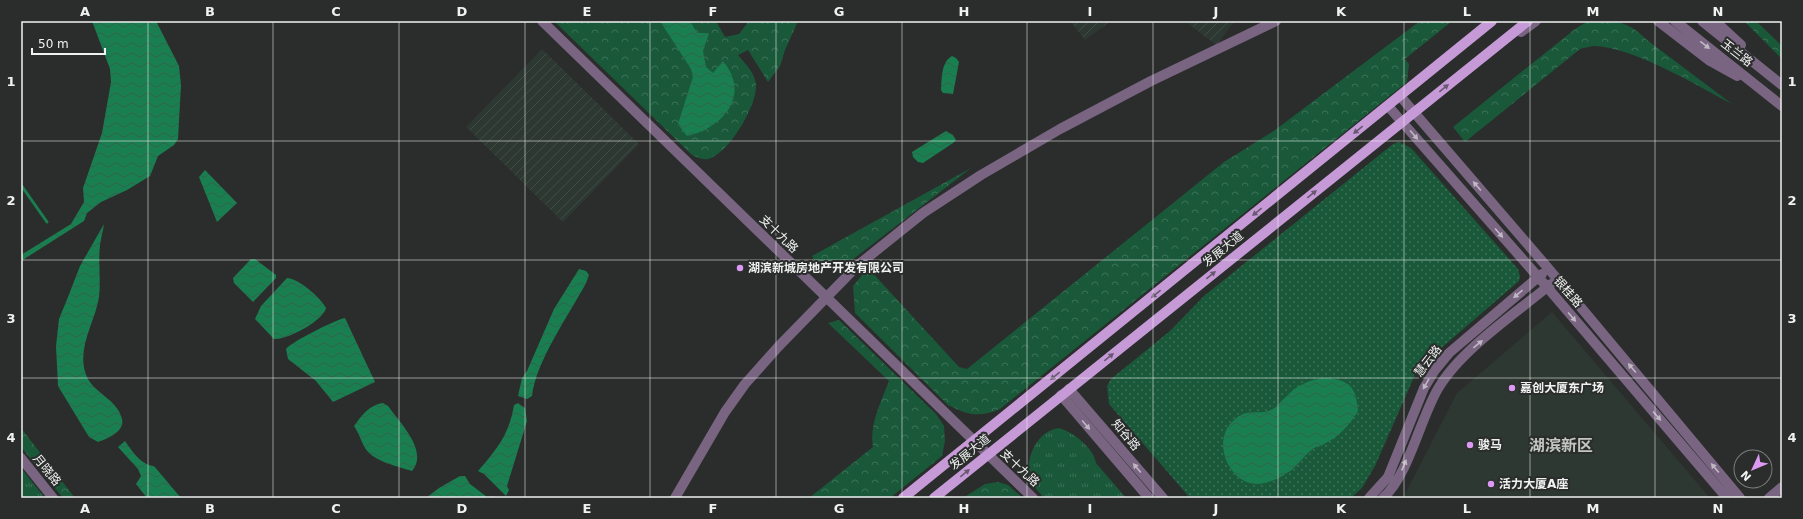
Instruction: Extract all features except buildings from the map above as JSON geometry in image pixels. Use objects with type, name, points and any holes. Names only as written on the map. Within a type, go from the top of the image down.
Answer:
[{"type":"main road","name":"发展大道","points":[[903,498],[1492,21]]},
{"type":"main road","name":"发展大道","points":[[934,498],[1528,21]]},
{"type":"street","name":"支十九路","points":[[542,21],[1033,498]]},
{"type":"street","points":[[675,498],[725,412],[745,384],[778,346],[857,266],[923,213],[980,175],[1094,111],[1276,21]]},
{"type":"street","points":[[1448,57],[1485,21]]},
{"type":"street","points":[[1464,73],[1536,21]]},
{"type":"street","points":[[1658,21],[1710,61],[1765,92]]},
{"type":"street","name":"玉兰路","points":[[1675,21],[1782,106]]},
{"type":"street","name":"玉兰路","points":[[1702,21],[1778,82]]},
{"type":"street","points":[[1715,21],[1778,82]]},
{"type":"street","name":"银桂路","points":[[1400,96],[1548,268],[1740,498]]},
{"type":"street","name":"银桂路","points":[[1388,106],[1547,287],[1727,498]]},
{"type":"street","name":"慧云路","points":[[1369,498],[1388,477],[1424,388],[1435,370],[1449,353],[1548,268]]},
{"type":"street","name":"慧云路","points":[[1383,498],[1394,485],[1432,399],[1447,375],[1465,355],[1557,279]]},
{"type":"street","name":"知谷路","points":[[1070,389],[1163,498]]},
{"type":"street","name":"知谷路","points":[[1061,395],[1149,498]]},
{"type":"street","name":"月晓路","points":[[21,458],[53,498]]},
{"type":"street","points":[[1769,498],[1782,487]]},
{"type":"shaded area","points":[[1070,21],[1111,21],[1085,40]]},
{"type":"shaded area","points":[[1185,21],[1235,21],[1216,45]]},
{"type":"shaded area","points":[[542,49],[639,144],[563,222],[466,127]]},
{"type":"shaded area","points":[[1552,312],[1710,498],[1403,498],[1457,393]]},
{"type":"green space","points":[[554,21],[716,21],[725,37],[739,34],[749,21],[798,21],[785,50],[780,66],[768,82],[748,50],[738,55],[749,68],[755,79],[755,93],[752,103],[741,127],[725,148],[716,155],[705,159],[691,154]]},
{"type":"green space","points":[[1420,21],[1452,21],[1405,59],[1409,64],[1407,82],[1000,409],[986,414],[974,414],[948,405],[855,313],[853,286],[868,268],[959,367],[967,369],[1224,162],[1275,130]]},
{"type":"green space","points":[[1588,21],[1606,21],[1627,25],[1640,33],[1647,40],[1732,104],[1646,60],[1611,48],[1591,46],[1580,49],[1465,142],[1453,127],[1575,29]]},
{"type":"green space","points":[[1744,21],[1756,21],[1782,46],[1782,59]]},
{"type":"green space","points":[[1399,142],[1411,148],[1518,269],[1520,276],[1519,281],[1418,368],[1375,466],[1362,488],[1351,498],[1190,498],[1109,404],[1107,386],[1111,379],[1170,331],[1204,296],[1393,144]]},
{"type":"green space","points":[[971,168],[852,260],[815,262],[812,256]]},
{"type":"green space","points":[[839,320],[936,414],[944,426],[945,441],[942,456],[890,498],[809,498],[873,447],[872,439],[874,422],[889,381],[828,323]]},
{"type":"green space","points":[[21,428],[75,498],[63,498],[21,447]]},
{"type":"green space","points":[[1059,428],[1070,433],[1087,446],[1096,463],[1126,498],[1044,498],[1031,481],[1029,474],[1030,459],[1035,445],[1040,439],[1045,434]]},
{"type":"green space","points":[[21,468],[45,498],[21,498]]},
{"type":"green space","points":[[998,482],[1008,485],[1023,498],[963,498],[985,484]]},
{"type":"water","points":[[92,21],[156,21],[179,66],[181,85],[178,139],[174,145],[158,156],[150,176],[127,190],[101,202],[87,213],[84,221],[21,261],[21,255],[71,224],[84,202],[83,188],[102,133],[111,82],[110,69]]},
{"type":"water","points":[[660,21],[690,21],[697,33],[709,33],[703,51],[706,67],[713,73],[723,61],[731,74],[734,86],[734,97],[729,108],[722,117],[700,132],[687,136],[678,124],[693,77],[691,69]]},
{"type":"water","points":[[952,56],[959,62],[953,94],[943,93],[941,90],[944,66],[948,59]]},
{"type":"water","points":[[946,131],[953,135],[956,140],[953,143],[923,163],[918,162],[913,157],[912,152]]},
{"type":"water","points":[[205,170],[237,203],[217,222],[199,177]]},
{"type":"water","points":[[104,224],[99,251],[99,297],[84,347],[83,357],[84,367],[90,383],[120,412],[122,424],[121,428],[114,434],[98,442],[89,437],[58,386],[56,346],[59,319],[80,266]]},
{"type":"water","points":[[251,259],[255,259],[276,275],[276,278],[253,302],[234,283],[233,278]]},
{"type":"water","points":[[579,269],[586,271],[589,275],[586,283],[546,353],[535,382],[532,396],[527,399],[518,396],[522,378],[527,371],[554,309]]},
{"type":"water","points":[[287,278],[297,281],[309,289],[326,308],[312,324],[304,329],[287,336],[274,339],[255,319],[261,306]]},
{"type":"water","points":[[345,318],[375,382],[333,402],[316,381],[288,359],[286,349],[296,341]]},
{"type":"water","points":[[1326,378],[1346,383],[1350,386],[1356,396],[1358,411],[1344,430],[1335,438],[1313,449],[1296,466],[1277,479],[1266,483],[1255,484],[1245,481],[1237,476],[1230,468],[1223,448],[1227,429],[1233,421],[1244,414],[1263,412],[1273,409],[1299,386],[1309,381]]},
{"type":"water","points":[[383,403],[388,406],[411,437],[415,446],[417,455],[416,463],[412,471],[386,463],[374,457],[365,448],[354,426],[363,414],[370,408]]},
{"type":"water","points":[[518,403],[525,408],[527,421],[507,486],[509,490],[506,496],[484,474],[478,471],[501,441],[509,425],[514,405]]},
{"type":"water","points":[[125,441],[141,460],[154,466],[181,498],[147,498],[136,484],[141,476],[138,469],[118,447]]},
{"type":"water","points":[[460,476],[465,476],[470,484],[487,497],[493,496],[495,498],[426,498],[439,488]]},
{"type":"waterway","points":[[21,185],[47,222]]},
{"type":"place","name":"湖滨新城房地产开发有限公司","points":[[740,268]]},
{"type":"place","name":"嘉创大厦东广场","points":[[1512,388]]},
{"type":"place","name":"骏马","points":[[1470,445]]},
{"type":"place","name":"活力大厦A座","points":[[1491,484]]},
{"type":"district","name":"湖滨新区","points":[[1561,445]]}]
